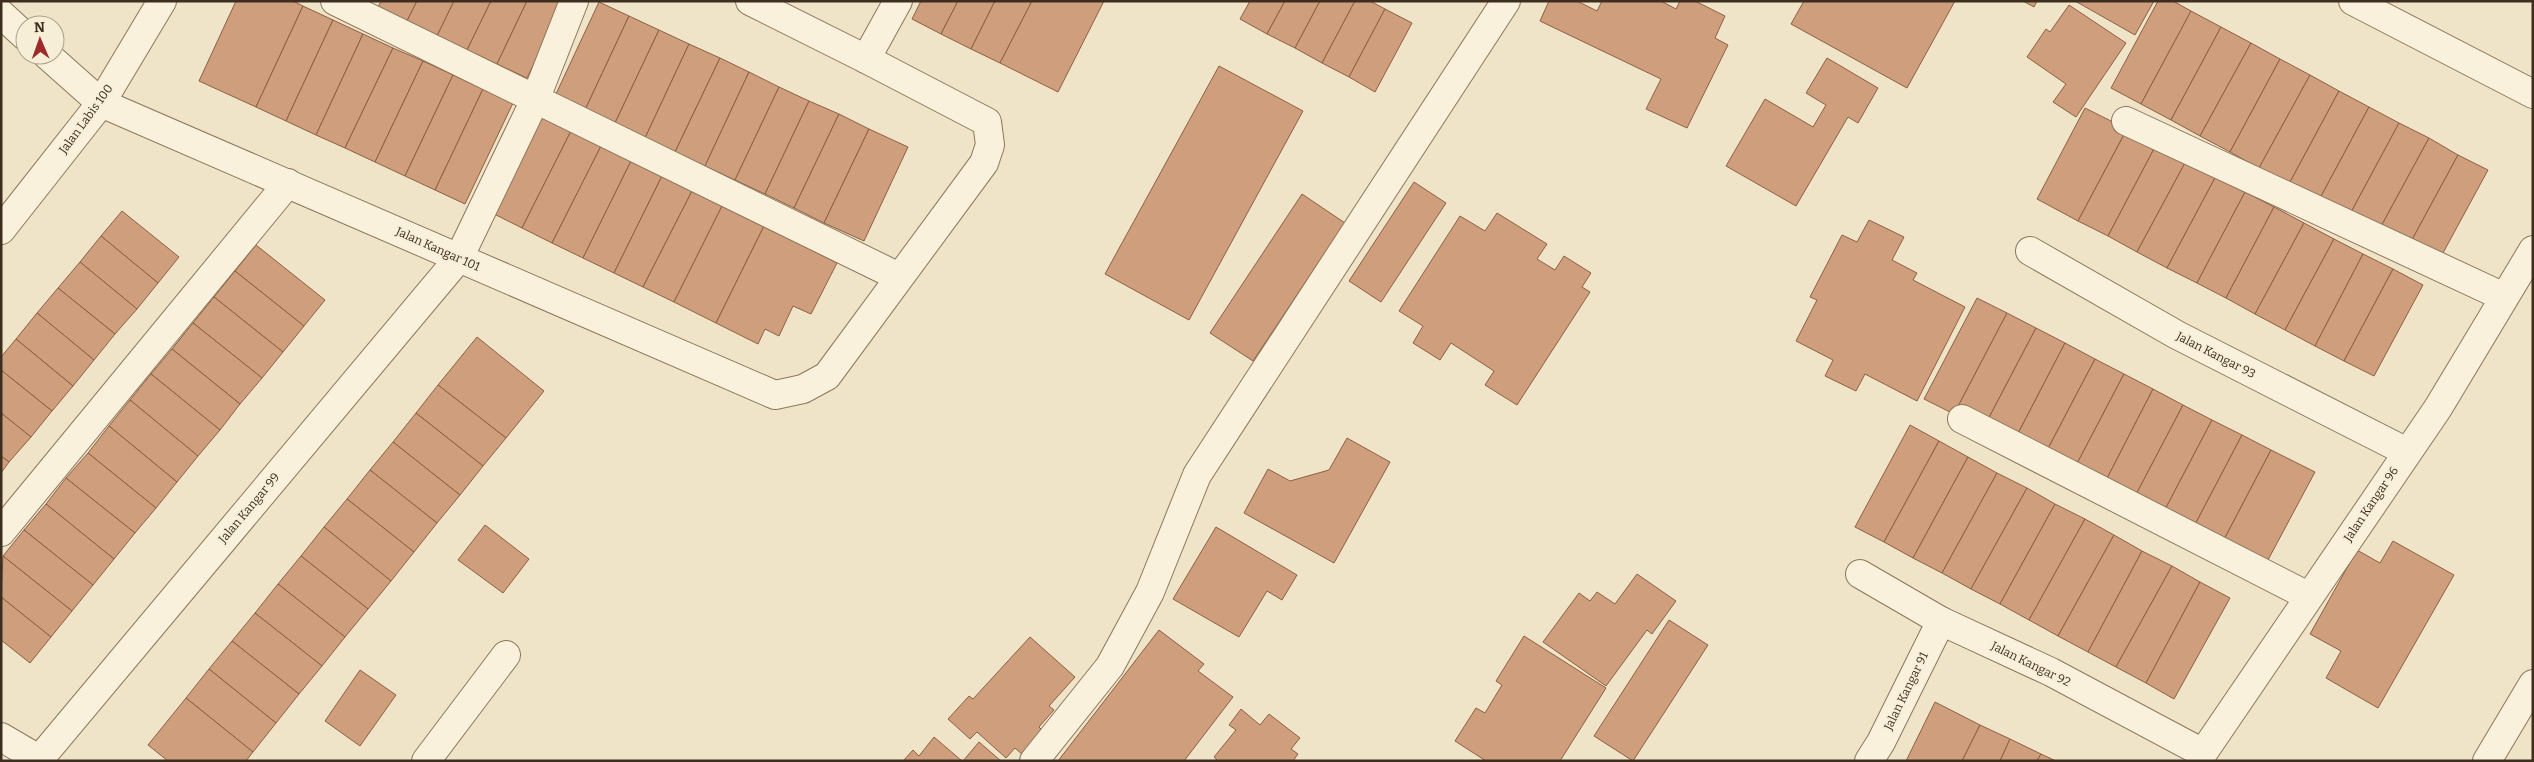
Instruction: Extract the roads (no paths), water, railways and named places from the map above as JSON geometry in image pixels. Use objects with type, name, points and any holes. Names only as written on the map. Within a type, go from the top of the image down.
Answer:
[{"type":"street","name":"Jalan Labis 100","points":[[1,230],[101,103],[162,1]]},
{"type":"street","points":[[335,1],[899,277],[984,162],[990,145],[987,122],[866,58],[750,1]]},
{"type":"street","name":"Jalan Kangar 99","points":[[40,760],[459,258],[535,100],[574,1]]},
{"type":"street","points":[[866,58],[898,1]]},
{"type":"street","points":[[1034,761],[1110,666],[1150,592],[1197,475],[1506,1]]},
{"type":"street","points":[[2353,1],[2396,11],[2533,94]]},
{"type":"street","points":[[1,14],[15,27]]},
{"type":"street","name":"Jalan Kangar 101","points":[[58,65],[101,103],[774,394],[803,389],[827,376],[899,277]]},
{"type":"street","points":[[2126,122],[2504,297]]},
{"type":"street","points":[[1,532],[288,183]]},
{"type":"street","name":"Jalan Kangar 96","points":[[2203,753],[2308,596],[2438,408],[2533,250]]},
{"type":"street","name":"Jalan Kangar 93","points":[[2030,251],[2177,335],[2407,452]]},
{"type":"street","points":[[1962,419],[2308,596]]},
{"type":"street","name":"Jalan Kangar 92","points":[[1860,574],[1940,621],[2051,672],[2203,753]]},
{"type":"street","name":"Jalan Kangar 91","points":[[1870,761],[1940,621]]},
{"type":"street","points":[[426,761],[506,655]]},
{"type":"street","points":[[2487,761],[2533,684]]},
{"type":"street","points":[[1,737],[40,760]]}]
